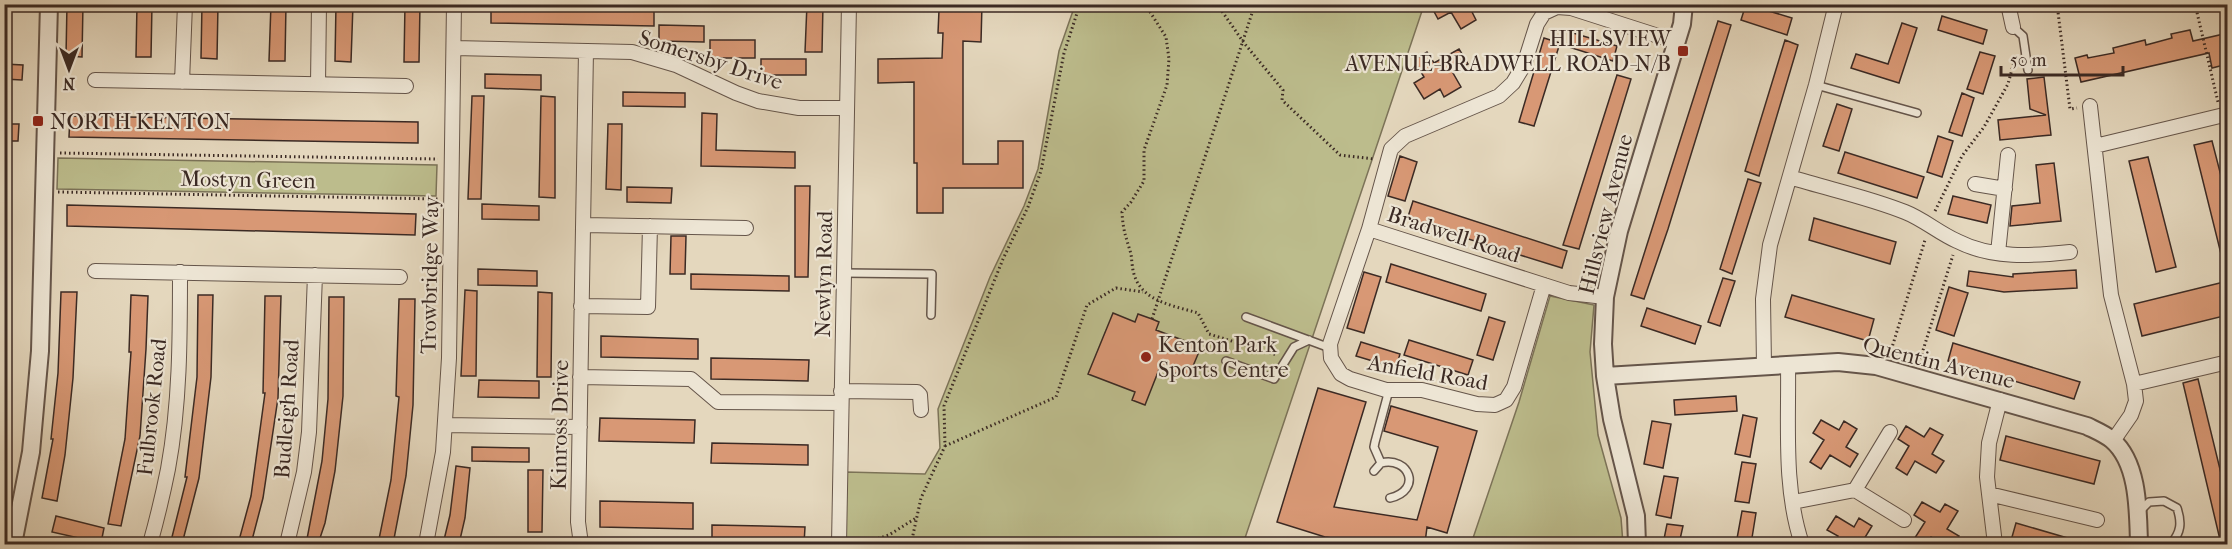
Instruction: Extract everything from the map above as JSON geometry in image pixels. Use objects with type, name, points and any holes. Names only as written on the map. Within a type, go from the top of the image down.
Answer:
[{"type":"street","points":[[13,544],[31,452],[40,351],[49,4]]},
{"type":"street","points":[[183,82],[184,4]]},
{"type":"street","points":[[318,84],[319,4]]},
{"type":"street","name":"Trowbridge Way","points":[[426,544],[443,452],[449,358],[454,4]]},
{"type":"street","name":"Newlyn Road","points":[[839,544],[849,4]]},
{"type":"street","name":"Hillsview Avenue","points":[[1637,544],[1636,516],[1612,419],[1605,376],[1603,344],[1605,297],[1620,231],[1682,24],[1684,4]]},
{"type":"street","points":[[1764,366],[1762,299],[1770,245],[1816,85],[1836,4]]},
{"type":"street","points":[[2008,4],[2013,27]]},
{"type":"street","name":"Bradwell Road","points":[[1605,297],[1569,293],[1369,229],[1391,149],[1405,136],[1499,96],[1513,83],[1524,65],[1537,24],[1544,13],[1557,7],[1571,8],[1677,42]]},
{"type":"street","name":"Somersby Drive","points":[[454,48],[632,52],[676,64],[758,101],[799,108],[847,108]]},
{"type":"street","name":"Kinross Drive","points":[[581,544],[578,522],[586,51]]},
{"type":"street","points":[[96,80],[406,86]]},
{"type":"street","points":[[2090,106],[2111,295],[2136,400],[2131,415],[2113,441],[2130,466],[2138,512],[2139,544]]},
{"type":"street","points":[[2095,146],[2224,115]]},
{"type":"street","points":[[1998,253],[2008,155]]},
{"type":"street","points":[[1790,177],[1880,202],[1907,213],[1957,242],[1978,249],[2031,256],[2070,252]]},
{"type":"street","points":[[1975,184],[2005,189]]},
{"type":"street","points":[[584,225],[746,228]]},
{"type":"street","points":[[581,306],[648,307],[650,226]]},
{"type":"street","points":[[1330,348],[1369,229]]},
{"type":"street","points":[[95,271],[400,277]]},
{"type":"street","name":"Fulbrook Road","points":[[150,544],[168,469],[174,425],[179,366],[180,272]]},
{"type":"street","name":"Budleigh Road","points":[[287,544],[304,472],[309,432],[315,275]]},
{"type":"street","name":"Anfield Road","points":[[1330,348],[1331,358],[1341,374],[1350,379],[1389,390],[1422,390],[1495,405],[1506,400],[1514,387],[1544,285]]},
{"type":"street","name":"Quentin Avenue","points":[[1605,376],[1838,362],[1886,368],[2087,426],[2113,441]]},
{"type":"street","points":[[2134,384],[2228,362]]},
{"type":"street","points":[[1788,364],[1790,477],[1797,531],[1802,544]]},
{"type":"street","points":[[580,377],[691,379],[718,402],[917,392],[920,395],[921,410]]},
{"type":"street","points":[[1995,544],[1987,477],[1989,443],[2000,400]]},
{"type":"street","points":[[445,425],[580,427]]},
{"type":"street","points":[[1854,490],[1890,432]]},
{"type":"street","points":[[1793,502],[1854,490],[1904,520]]},
{"type":"street","points":[[1989,494],[2097,520]]},
{"type":"lane","points":[[2013,27],[2023,36],[2028,70]]},
{"type":"lane","points":[[1816,85],[1917,113]]},
{"type":"lane","points":[[844,273],[932,273],[931,315]]},
{"type":"lane","points":[[1246,317],[1330,348]]},
{"type":"lane","points":[[1226,361],[1274,379],[1294,347],[1309,340]]},
{"type":"lane","points":[[1381,463],[1374,447],[1389,390]]},
{"type":"lane","points":[[1374,471],[1381,463],[1388,461],[1399,463],[1409,476],[1406,491],[1390,498]]},
{"type":"lane","points":[[2138,512],[2149,502],[2164,501],[2177,508],[2181,520],[2179,534],[2171,544]]},
{"type":"path","points":[[911,544],[921,498],[945,447],[944,406],[1041,171],[1064,54],[1080,4]]},
{"type":"path","points":[[1145,4],[1166,37],[1169,59],[1167,85],[1144,150],[1144,180],[1122,212],[1123,231],[1135,277],[1145,293]]},
{"type":"path","points":[[1217,4],[1244,43],[1283,90],[1282,100],[1340,154],[1388,162]]},
{"type":"path","points":[[1152,320],[1255,4]]},
{"type":"path","points":[[2057,4],[2070,109],[2090,106]]},
{"type":"path","points":[[2195,4],[2224,115]]},
{"type":"path","points":[[1886,368],[1937,202],[1962,156],[1984,127],[2008,84],[2014,60]]},
{"type":"path","name":"Mostyn Green","points":[[45,153],[452,159]]},
{"type":"path","name":"Mostyn Green","points":[[44,192],[451,200]]},
{"type":"path","points":[[1915,376],[1957,242]]},
{"type":"path","points":[[945,447],[1056,397],[1087,305],[1116,288],[1145,293],[1158,301],[1198,313],[1209,334],[1287,358]]},
{"type":"path","points":[[861,544],[889,535],[916,517]]},
{"type":"green space","points":[[1075,5],[1424,5],[1243,544],[844,544],[846,472],[925,474],[940,448],[938,409],[990,277],[1024,206],[1038,169],[1059,51]]},
{"type":"green space","points":[[58,158],[437,165],[436,196],[57,189]]},
{"type":"green space","points":[[1550,296],[1594,305],[1590,352],[1598,435],[1621,518],[1623,544],[1471,544],[1519,402]]},
{"type":"building","points":[[67,4],[83,4],[82,57],[66,56]]},
{"type":"building","points":[[137,4],[152,4],[151,57],[136,57]]},
{"type":"building","points":[[202,4],[218,4],[217,59],[201,58]]},
{"type":"building","points":[[271,4],[286,4],[285,61],[269,61]]},
{"type":"building","points":[[336,4],[353,4],[351,62],[335,61]]},
{"type":"building","points":[[405,4],[420,4],[419,62],[404,62]]},
{"type":"building","points":[[807,4],[823,4],[822,52],[805,52]]},
{"type":"building","points":[[944,4],[982,4],[981,42],[963,41],[963,164],[998,164],[998,141],[1023,141],[1023,188],[943,188],[943,213],[917,213],[917,163],[914,163],[914,82],[878,83],[878,59],[942,58],[943,33],[938,33],[939,10],[944,10]]},
{"type":"building","points":[[1430,4],[1468,4],[1476,20],[1461,29],[1451,12],[1438,19]]},
{"type":"building","points":[[1746,4],[1792,18],[1787,35],[1741,20]]},
{"type":"building","points":[[491,6],[654,10],[654,26],[491,23]]},
{"type":"building","points":[[1942,16],[1987,30],[1983,44],[1938,30]]},
{"type":"building","points":[[1718,21],[1731,25],[1644,299],[1631,295]]},
{"type":"building","points":[[1902,23],[1917,28],[1899,83],[1851,68],[1856,54],[1888,64]]},
{"type":"building","points":[[659,25],[704,26],[704,42],[659,41]]},
{"type":"building","points":[[2190,30],[2193,41],[2228,33],[2228,64],[2212,68],[2209,53],[2081,82],[2075,58],[2114,53],[2113,48],[2145,40],[2146,45],[2172,38],[2171,34]]},
{"type":"building","points":[[1573,33],[1617,46],[1613,61],[1569,47]]},
{"type":"building","points":[[1544,38],[1560,43],[1534,126],[1519,122]]},
{"type":"building","points":[[710,40],[755,40],[755,58],[710,58]]},
{"type":"building","points":[[1785,40],[1798,45],[1759,176],[1745,171]]},
{"type":"building","points":[[1459,49],[1468,64],[1453,73],[1461,87],[1444,97],[1440,89],[1424,99],[1414,83],[1424,77],[1414,60],[1427,52],[1434,63]]},
{"type":"building","points":[[1980,52],[1995,56],[1983,94],[1967,89]]},
{"type":"building","points":[[761,59],[806,59],[806,75],[761,75]]},
{"type":"building","points":[[4,64],[23,65],[22,80],[4,79]]},
{"type":"building","points":[[485,74],[541,75],[541,90],[485,88]]},
{"type":"building","points":[[1617,75],[1631,79],[1579,249],[1563,245]]},
{"type":"building","points":[[2044,77],[2051,135],[2000,140],[1998,120],[2046,115],[2030,109],[2027,79]]},
{"type":"building","points":[[623,92],[685,93],[685,107],[623,106]]},
{"type":"building","points":[[1962,93],[1974,98],[1962,136],[1949,132]]},
{"type":"building","points":[[472,96],[484,96],[481,199],[468,199]]},
{"type":"building","points":[[541,96],[555,97],[555,198],[539,197]]},
{"type":"building","points":[[1837,104],[1852,109],[1839,151],[1823,146]]},
{"type":"building","points":[[702,113],[717,114],[716,150],[795,152],[795,168],[701,166]]},
{"type":"building","points":[[70,116],[418,122],[418,143],[69,137]]},
{"type":"building","points":[[4,124],[19,124],[18,141],[4,141]]},
{"type":"building","points":[[608,124],[622,124],[621,190],[606,189]]},
{"type":"building","points":[[1938,136],[1953,141],[1942,177],[1927,172]]},
{"type":"building","points":[[2212,141],[2228,203],[2228,262],[2223,262],[2194,145]]},
{"type":"building","points":[[1845,152],[1924,177],[1917,198],[1838,173]]},
{"type":"building","points":[[1400,156],[1417,162],[1405,201],[1388,196]]},
{"type":"building","points":[[2148,157],[2176,267],[2156,272],[2129,161]]},
{"type":"building","points":[[2054,163],[2061,221],[2010,226],[2012,206],[2040,203],[2036,165]]},
{"type":"building","points":[[1748,179],[1761,183],[1732,274],[1720,269]]},
{"type":"building","points":[[795,186],[810,186],[808,277],[795,277]]},
{"type":"building","points":[[627,187],[672,188],[671,203],[627,202]]},
{"type":"building","points":[[1953,196],[1991,205],[1987,223],[1948,214]]},
{"type":"building","points":[[1413,201],[1567,251],[1562,268],[1407,220]]},
{"type":"building","points":[[482,204],[539,206],[539,220],[482,219]]},
{"type":"building","points":[[67,205],[416,214],[415,235],[67,226]]},
{"type":"building","points":[[1814,218],[1896,242],[1890,264],[1809,240]]},
{"type":"building","points":[[671,236],[686,236],[685,274],[670,274]]},
{"type":"building","points":[[1391,264],[1486,294],[1481,311],[1386,282]]},
{"type":"building","points":[[478,269],[537,271],[537,286],[478,285]]},
{"type":"building","points":[[2076,270],[2077,288],[2004,292],[1967,286],[1969,271],[2013,277],[2013,274]]},
{"type":"building","points":[[1364,272],[1381,277],[1364,333],[1347,328]]},
{"type":"building","points":[[691,274],[789,276],[789,291],[691,289]]},
{"type":"building","points":[[1723,278],[1735,281],[1720,326],[1708,322]]},
{"type":"building","points":[[2228,281],[2228,315],[2142,336],[2134,304]]},
{"type":"building","points":[[1949,287],[1968,293],[1954,336],[1936,330]]},
{"type":"building","points":[[465,290],[477,291],[476,376],[461,376]]},
{"type":"building","points":[[61,292],[77,292],[73,378],[65,455],[57,501],[42,498],[53,439],[51,439],[58,373]]},
{"type":"building","points":[[538,292],[552,293],[551,377],[537,377]]},
{"type":"building","points":[[131,295],[148,296],[146,349],[140,436],[121,526],[108,524],[125,439],[131,352],[129,352]]},
{"type":"building","points":[[198,295],[213,295],[211,377],[199,478],[182,544],[171,541],[187,477],[185,477],[197,377]]},
{"type":"building","points":[[1792,295],[1874,319],[1868,341],[1785,317]]},
{"type":"building","points":[[265,296],[281,296],[278,398],[263,498],[251,544],[238,544],[251,496],[265,393],[263,393]]},
{"type":"building","points":[[329,297],[344,297],[343,396],[335,471],[325,523],[318,544],[306,544],[322,461],[328,399]]},
{"type":"building","points":[[399,299],[415,299],[413,405],[406,476],[393,544],[378,544],[391,480],[399,397],[396,396]]},
{"type":"building","points":[[1647,308],[1701,326],[1695,344],[1641,326]]},
{"type":"building","name":"Kenton Park Sports Centre","points":[[1113,313],[1135,322],[1138,314],[1152,319],[1159,322],[1156,330],[1201,347],[1188,378],[1160,367],[1145,405],[1132,400],[1135,392],[1088,374]]},
{"type":"building","points":[[1489,317],[1505,322],[1493,360],[1477,355]]},
{"type":"building","points":[[601,336],[698,339],[698,359],[601,357]]},
{"type":"building","points":[[1409,340],[1473,360],[1468,375],[1404,355]]},
{"type":"building","points":[[1361,342],[1400,354],[1396,368],[1356,356]]},
{"type":"building","points":[[1953,343],[2080,382],[2074,399],[1948,361]]},
{"type":"building","points":[[711,358],[809,360],[808,381],[711,379]]},
{"type":"building","points":[[2198,379],[2228,502],[2228,544],[2221,544],[2183,383]]},
{"type":"building","points":[[479,380],[539,381],[539,398],[478,397]]},
{"type":"building","points":[[1318,388],[1366,402],[1334,507],[1417,520],[1438,447],[1384,431],[1391,406],[1477,431],[1447,533],[1427,527],[1425,543],[1395,539],[1395,544],[1377,544],[1325,537],[1277,522]]},
{"type":"building","points":[[1736,396],[1737,411],[1675,415],[1674,400]]},
{"type":"building","points":[[1743,415],[1757,418],[1750,457],[1735,454]]},
{"type":"building","points":[[600,418],[695,420],[694,443],[599,441]]},
{"type":"building","points":[[1821,420],[1839,430],[1844,421],[1857,429],[1846,447],[1858,454],[1850,467],[1830,455],[1821,469],[1810,462],[1824,440],[1813,433]]},
{"type":"building","points":[[1652,421],[1671,424],[1663,468],[1644,464]]},
{"type":"building","points":[[1906,426],[1924,437],[1930,428],[1943,435],[1932,454],[1944,461],[1936,473],[1915,461],[1907,475],[1896,468],[1909,446],[1898,439]]},
{"type":"building","points":[[2006,436],[2100,461],[2094,484],[2000,460]]},
{"type":"building","points":[[712,443],[808,445],[808,465],[711,463]]},
{"type":"building","points":[[472,447],[529,448],[529,462],[472,461]]},
{"type":"building","points":[[1742,462],[1756,464],[1749,503],[1735,501]]},
{"type":"building","points":[[456,466],[470,468],[465,518],[459,544],[443,544],[450,515]]},
{"type":"building","points":[[528,470],[543,470],[542,532],[528,532]]},
{"type":"building","points":[[1664,476],[1678,478],[1671,518],[1656,515]]},
{"type":"building","points":[[600,501],[693,503],[693,529],[600,527]]},
{"type":"building","points":[[1922,502],[1940,512],[1945,504],[1958,511],[1947,529],[1959,536],[1954,544],[1943,544],[1931,537],[1926,544],[1911,544],[1925,522],[1914,515]]},
{"type":"building","points":[[1742,511],[1756,513],[1751,544],[1736,544]]},
{"type":"building","points":[[56,516],[104,528],[101,543],[52,532]]},
{"type":"building","points":[[1836,516],[1854,527],[1859,518],[1872,526],[1861,544],[1833,544],[1838,536],[1827,530]]},
{"type":"building","points":[[2016,523],[2078,541],[2077,544],[2010,544]]},
{"type":"building","points":[[1667,524],[1683,526],[1679,544],[1663,544]]},
{"type":"building","points":[[712,525],[805,527],[804,544],[712,544]]},
{"type":"place","name":"HILLSVIEW AVENUE-BRADWELL ROAD-N/B","points":[[1683,51]]},
{"type":"place","name":"NORTH KENTON","points":[[38,121]]},
{"type":"place","name":"Kenton Park Sports Centre","points":[[1146,357]]}]
